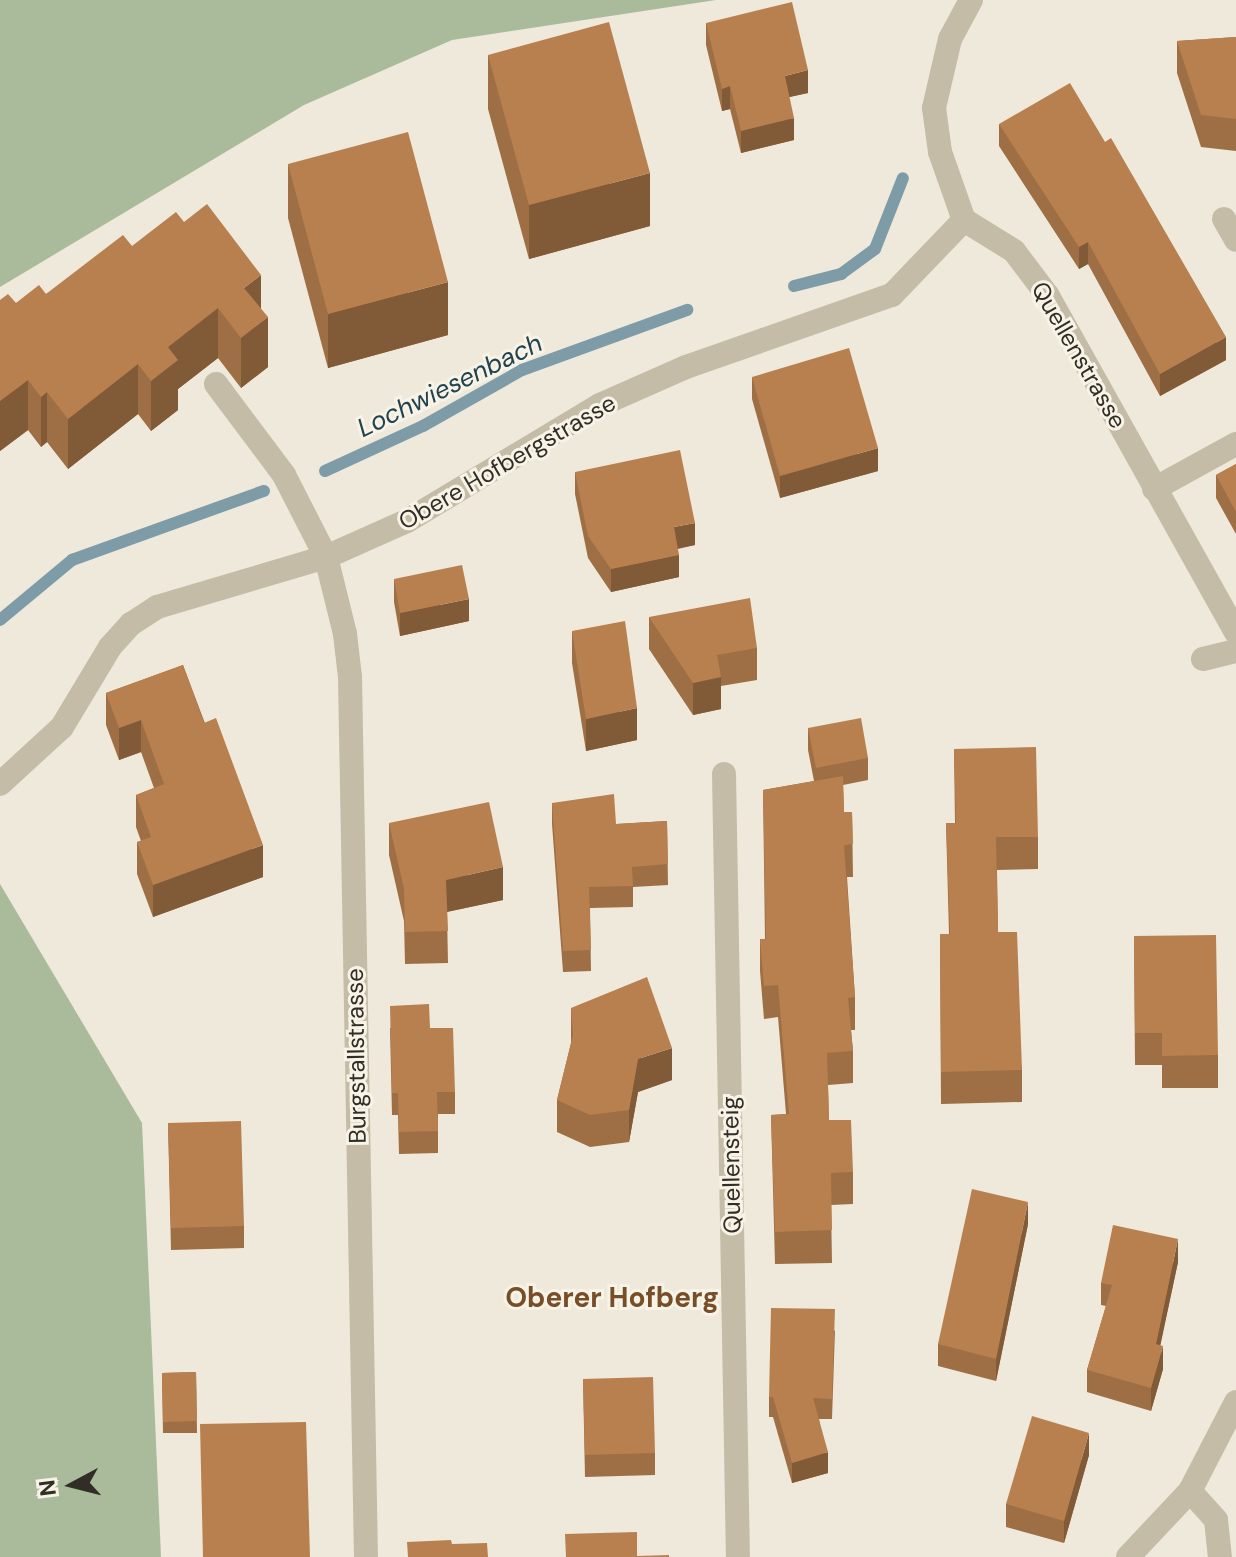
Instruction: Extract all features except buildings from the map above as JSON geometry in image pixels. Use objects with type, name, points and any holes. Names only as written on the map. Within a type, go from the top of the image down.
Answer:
[{"type":"street","points":[[964,220],[940,152],[934,108],[950,39],[971,0]]},
{"type":"street","name":"Quellenstrasse","points":[[964,220],[1014,251],[1048,296],[1236,632]]},
{"type":"street","name":"Obere Hofbergstrasse","points":[[0,784],[62,727],[110,647],[131,624],[157,607],[326,557],[407,521],[600,405],[686,367],[892,295],[964,220]]},
{"type":"street","name":"Burgstallstrasse","points":[[216,384],[284,475],[326,557],[350,677],[366,1557]]},
{"type":"street","points":[[1154,489],[1236,444]]},
{"type":"street","points":[[1203,659],[1236,651]]},
{"type":"street","name":"Quellensteig","points":[[724,774],[738,1557]]},
{"type":"street","points":[[1128,1557],[1190,1491],[1236,1402]]},
{"type":"street","points":[[1190,1491],[1216,1520],[1220,1557]]},
{"type":"green space","points":[[0,0],[716,0],[452,40],[304,105],[0,287]]},
{"type":"green space","points":[[0,884],[142,1123],[161,1557],[0,1557]]},
{"type":"waterway","name":"Lochwiesenbach","points":[[794,286],[841,274],[875,249],[903,178]]},
{"type":"waterway","name":"Lochwiesenbach","points":[[325,471],[423,426],[522,370],[687,310]]},
{"type":"waterway","name":"Lochwiesenbach","points":[[0,620],[72,560],[264,491]]},
{"type":"district","name":"Oberer Hofberg","points":[[612,1298]]}]
